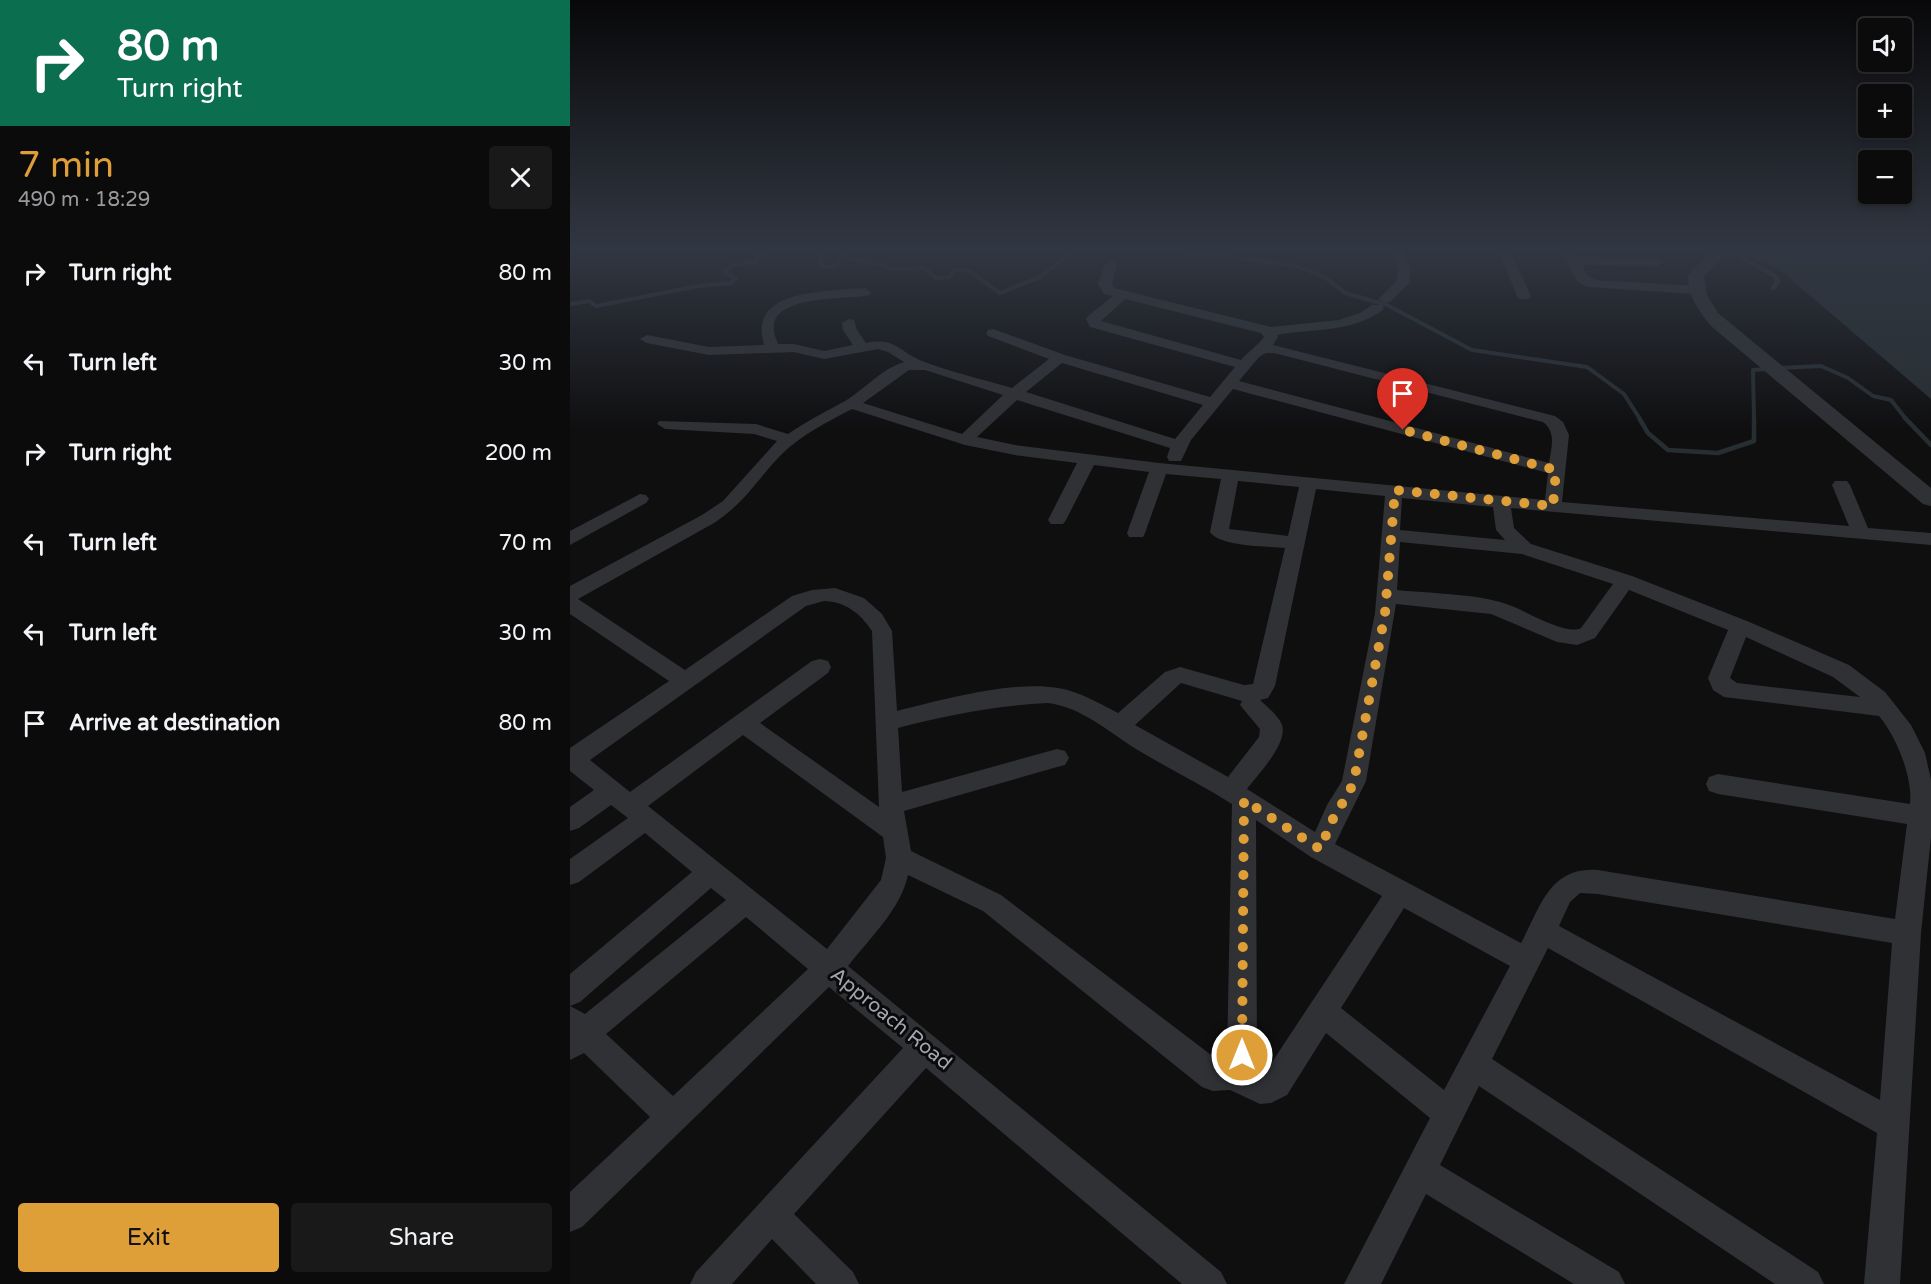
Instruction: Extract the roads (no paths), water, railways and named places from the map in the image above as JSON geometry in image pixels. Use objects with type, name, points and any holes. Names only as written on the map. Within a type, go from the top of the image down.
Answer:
[{"type":"street","points":[[772,348],[764,334],[765,326],[770,316],[778,310]]},
{"type":"street","points":[[1105,310],[1094,319],[1095,324],[1244,365]]},
{"type":"street","points":[[1181,310],[1269,332],[1285,328],[1344,324],[1367,316],[1374,310]]},
{"type":"street","points":[[1707,310],[1717,322],[1931,499]]},
{"type":"street","points":[[849,323],[850,330],[862,348]]},
{"type":"street","points":[[1136,533],[1164,468],[1228,383],[1254,354],[1263,349],[1271,337],[1269,332]]},
{"type":"street","points":[[993,333],[1060,358],[1212,403]]},
{"type":"street","points":[[647,339],[709,351],[736,352],[794,348],[824,355],[870,345],[885,346],[918,366],[1180,446]]},
{"type":"street","points":[[1263,349],[1549,419],[1557,425],[1561,435],[1553,506]]},
{"type":"street","points":[[965,440],[1014,394],[1060,358]]},
{"type":"street","points":[[570,595],[708,519],[729,505],[767,460],[789,440],[839,408],[851,404],[899,369],[918,366]]},
{"type":"street","points":[[1228,383],[1556,470]]},
{"type":"street","points":[[851,404],[965,440],[1088,459],[1501,502],[1931,538]]},
{"type":"street","points":[[665,424],[763,430],[789,440]]},
{"type":"street","points":[[1057,520],[1088,459]]},
{"type":"street","points":[[1231,475],[1219,532],[1230,537],[1296,543]]},
{"type":"street","points":[[1119,726],[1173,678],[1180,675],[1244,693],[1260,692],[1264,686],[1309,482]]},
{"type":"street","points":[[1841,485],[1860,531]]},
{"type":"street","points":[[1320,849],[1336,812],[1347,797],[1354,781],[1385,613],[1395,490]]},
{"type":"street","points":[[570,539],[640,499]]},
{"type":"street","points":[[1501,502],[1504,530],[1524,548]]},
{"type":"street","points":[[1392,535],[1524,548],[1625,581],[1740,626],[1841,671],[1877,698],[1900,725],[1913,753],[1925,804],[1907,933],[1882,1284]]},
{"type":"street","points":[[1386,596],[1497,609],[1564,637],[1575,638],[1583,637],[1588,633],[1625,581]]},
{"type":"street","points":[[570,1215],[829,968],[893,884],[897,845],[891,805],[882,631],[875,618],[864,608],[840,595],[829,592],[814,594],[799,601],[572,758]]},
{"type":"street","points":[[570,604],[685,681]]},
{"type":"street","points":[[1740,626],[1719,678],[1725,688],[1732,692],[1885,708]]},
{"type":"street","points":[[570,874],[629,805],[820,667]]},
{"type":"street","points":[[887,722],[946,707],[1003,697],[1047,694],[1074,702],[1238,796],[1320,849],[1527,961]]},
{"type":"street","points":[[744,723],[897,845],[992,903],[1212,1076],[1224,1077],[1233,1074],[1242,1055],[1238,796],[1271,739],[1271,726],[1251,705]]},
{"type":"street","name":"Approach Road","points":[[572,758],[925,1047],[1209,1284]]},
{"type":"street","points":[[891,805],[1057,758]]},
{"type":"street","points":[[1719,784],[1925,804]]},
{"type":"street","points":[[570,821],[629,805]]},
{"type":"street","points":[[570,992],[711,872]]},
{"type":"street","points":[[1362,1284],[1566,886],[1582,880],[1907,933]]},
{"type":"street","points":[[1233,1074],[1258,1090],[1271,1089],[1400,892]]},
{"type":"street","points":[[673,1117],[575,1033],[746,900]]},
{"type":"street","points":[[1544,931],[1893,1125]]},
{"type":"street","points":[[1323,1012],[1448,1113]]},
{"type":"street","points":[[708,1284],[925,1047]]},
{"type":"street","points":[[1473,1064],[1806,1284]]},
{"type":"street","points":[[1419,1171],[1607,1284]]},
{"type":"street","points":[[771,1215],[841,1284]]},
{"type":"waterway","points":[[1396,310],[1472,350],[1587,367],[1624,394],[1640,419]]},
{"type":"waterway","points":[[1779,368],[1821,366],[1848,378],[1873,396],[1891,400],[1906,419]]},
{"type":"waterway","points":[[1754,419],[1753,370],[1769,369]]},
{"type":"waterway","points":[[1639,418],[1648,433],[1668,450],[1718,453],[1754,441],[1754,419]]},
{"type":"waterway","points":[[1905,418],[1931,445]]}]
